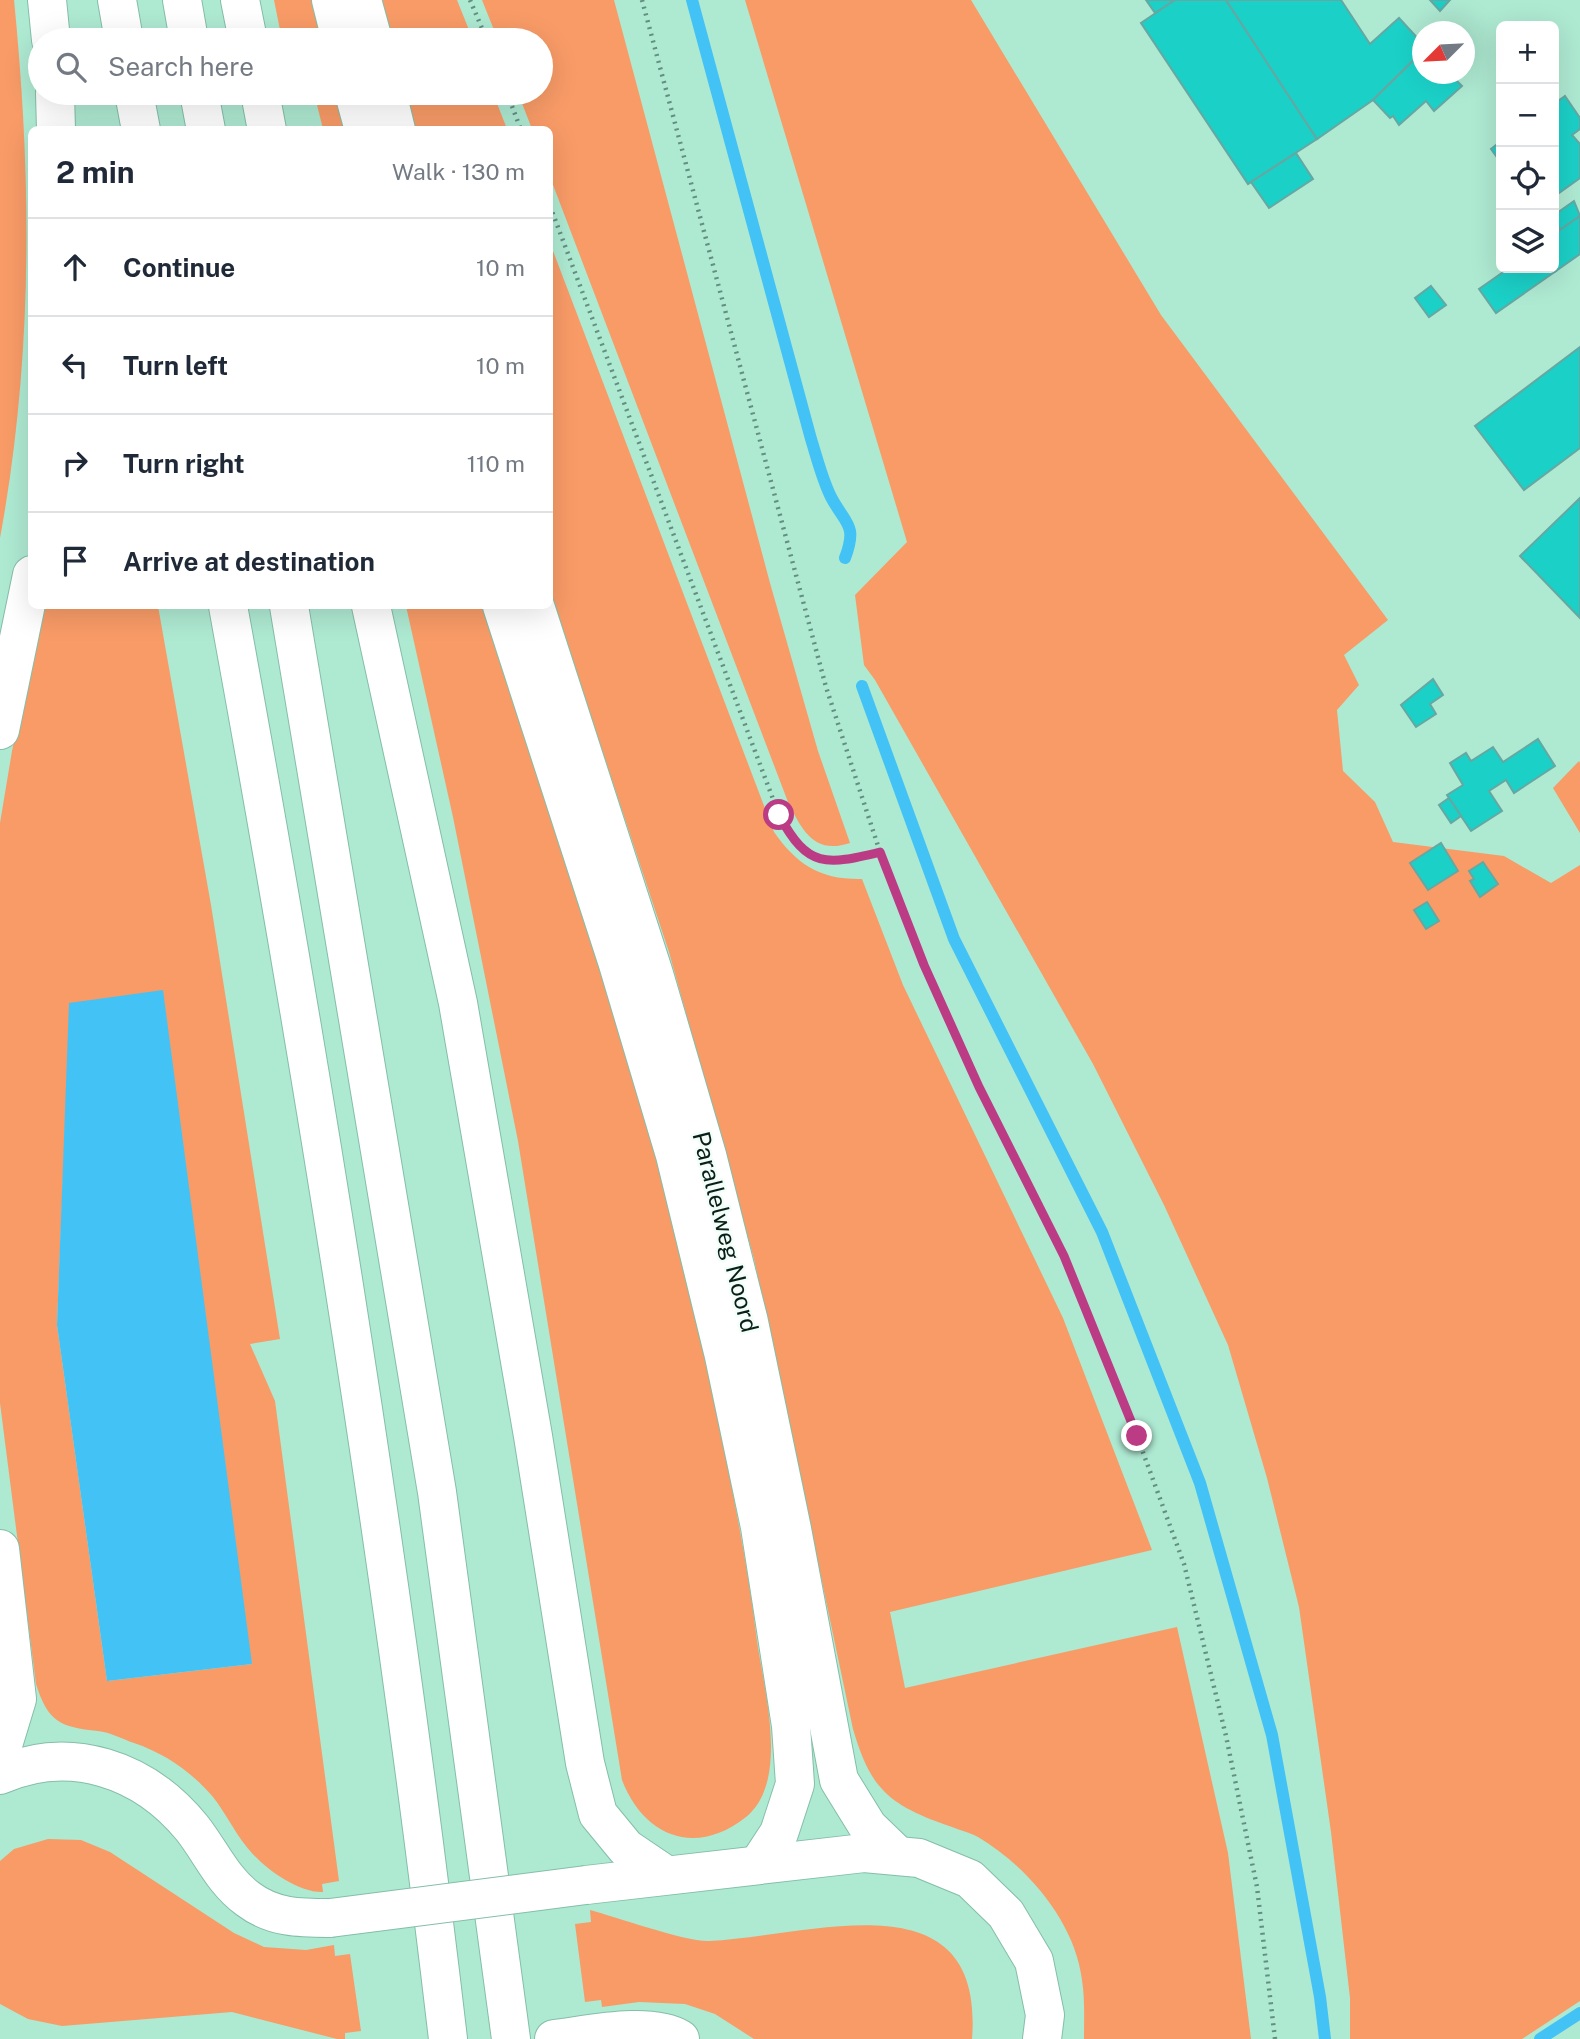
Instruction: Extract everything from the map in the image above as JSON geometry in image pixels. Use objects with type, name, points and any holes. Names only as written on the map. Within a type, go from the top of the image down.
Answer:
[{"type":"highway","points":[[47,0],[50,28]]},
{"type":"highway","points":[[117,0],[122,28]]},
{"type":"highway","points":[[182,0],[187,28]]},
{"type":"highway","points":[[240,0],[246,28]]},
{"type":"highway","points":[[331,0],[338,28]]},
{"type":"highway","points":[[362,0],[370,28]]},
{"type":"highway","points":[[55,105],[56,126]]},
{"type":"highway","points":[[136,105],[140,126]]},
{"type":"highway","points":[[201,105],[205,126]]},
{"type":"highway","points":[[262,105],[266,126]]},
{"type":"highway","points":[[357,105],[363,126]]},
{"type":"highway","points":[[390,105],[395,126]]},
{"type":"highway","points":[[0,730],[28,594]]},
{"type":"highway","points":[[229,609],[315,1102],[378,1500],[448,2039]]},
{"type":"highway","points":[[290,609],[437,1492],[511,2039]]},
{"type":"highway","points":[[372,609],[458,1003],[531,1423],[585,1763],[598,1814],[626,1848],[666,1875]]},
{"type":"highway","name":"Parallelweg Noord","points":[[503,609],[618,964],[675,1155],[724,1356],[760,1527],[791,1726],[795,1784],[779,1833],[758,1864]]},
{"type":"highway","name":"Parallelweg Noord","points":[[536,609],[654,974],[707,1155],[749,1322],[792,1529],[839,1780],[868,1827],[895,1854]]},
{"type":"highway","points":[[0,1549],[17,1699],[0,1755]]},
{"type":"highway","points":[[0,1775],[23,1765],[47,1762],[100,1764],[148,1788],[191,1827],[221,1873],[249,1900],[286,1918],[330,1917],[864,1853],[919,1858],[970,1879],[1006,1914],[1034,1961],[1045,2015],[1042,2039]]},
{"type":"highway","points":[[554,2039],[633,2031],[674,2035],[680,2039]]},
{"type":"path","points":[[471,0],[482,28]]},
{"type":"path","points":[[642,0],[822,673],[880,852],[924,965],[979,1087],[1064,1256],[1137,1436],[1184,1564],[1226,1737],[1257,1887],[1275,2039]]},
{"type":"path","points":[[512,105],[519,126]]},
{"type":"path","points":[[553,214],[779,815],[792,839],[816,858],[836,863],[880,852]]},
{"type":"shaded area","points":[[0,0],[14,0],[24,135],[26,270],[19,404],[0,538]]},
{"type":"shaded area","points":[[274,0],[312,0],[319,28],[280,28]]},
{"type":"shaded area","points":[[380,0],[457,0],[468,28],[387,28]]},
{"type":"shaded area","points":[[482,0],[614,0],[770,583],[818,751],[850,843],[827,846],[818,843],[804,830],[788,802],[553,185],[553,126],[531,126],[523,105],[553,105],[553,28],[493,28]]},
{"type":"shaded area","points":[[745,0],[971,0],[1161,315],[1388,620],[1344,655],[1359,685],[1337,710],[1343,771],[1375,802],[1393,842],[1504,856],[1551,883],[1580,865],[1580,2001],[1522,2039],[1350,2039],[1350,1998],[1331,1832],[1299,1607],[1267,1478],[1228,1345],[1164,1205],[1093,1064],[864,665],[855,595],[907,542]]},
{"type":"shaded area","points":[[317,105],[339,105],[344,126],[322,126]]},
{"type":"shaded area","points":[[408,105],[498,105],[506,126],[414,126]]},
{"type":"shaded area","points":[[553,251],[774,832],[801,862],[811,868],[834,877],[862,879],[903,985],[1063,1318],[1152,1550],[890,1612],[905,1688],[1177,1627],[1228,1853],[1251,2039],[1084,2039],[1084,1995],[1078,1958],[1070,1937],[1046,1898],[1014,1863],[978,1837],[904,1807],[881,1788],[865,1764],[853,1729],[754,1259],[669,952],[553,602]]},
{"type":"shaded area","points":[[41,609],[159,609],[211,905],[280,1339],[250,1344],[275,1401],[339,1881],[322,1884],[323,1892],[291,1883],[261,1862],[242,1840],[213,1797],[177,1764],[145,1747],[111,1734],[74,1727],[57,1720],[45,1707],[36,1684],[0,1403],[0,823]],"holes":[[[70,1003],[252,1664],[107,1681],[57,1325]]]},
{"type":"shaded area","points":[[407,609],[483,609],[627,1052],[680,1248],[738,1518],[771,1734],[767,1781],[759,1801],[746,1817],[709,1836],[691,1838],[674,1835],[658,1827],[632,1800],[622,1780],[518,1141],[453,817]]},
{"type":"shaded area","points":[[1579,761],[1580,763],[1580,833],[1553,788]]},
{"type":"shaded area","points":[[48,1839],[81,1840],[110,1852],[234,1933],[264,1947],[306,1950],[334,1945],[335,1956],[350,1954],[361,2031],[345,2033],[345,2039],[337,2039],[232,2012],[62,2026],[28,2019],[0,2004],[0,1861],[14,1849]]},
{"type":"shaded area","points":[[590,1910],[668,1933],[709,1941],[840,1926],[883,1926],[921,1934],[950,1953],[969,1987],[972,2039],[754,2039],[715,2014],[685,2004],[639,2002],[602,2007],[601,2000],[585,2002],[575,1924],[591,1922]]},
{"type":"water","points":[[163,990],[252,1664],[107,1681],[57,1325],[69,1003]]},
{"type":"building","points":[[1146,0],[1175,0],[1155,13]]},
{"type":"building","points":[[1175,0],[1226,0],[1317,139],[1248,184],[1141,23]]},
{"type":"building","points":[[1226,0],[1341,0],[1370,44],[1399,18],[1412,32],[1412,62],[1373,100],[1317,139]]},
{"type":"building","points":[[1430,0],[1450,0],[1440,11]]},
{"type":"building","points":[[1412,62],[1412,84],[1462,86],[1434,111],[1426,101],[1399,125],[1393,116],[1390,118],[1373,100]]},
{"type":"building","points":[[1565,96],[1580,118],[1580,129],[1572,135],[1580,144],[1580,178],[1559,193],[1559,147],[1559,100]]},
{"type":"building","points":[[1296,153],[1313,179],[1269,208],[1251,182]]},
{"type":"building","points":[[1574,201],[1580,216],[1560,230],[1559,212]]},
{"type":"building","points":[[1580,216],[1580,254],[1559,269],[1559,231]]},
{"type":"building","points":[[1502,273],[1553,273],[1496,313],[1479,289]]},
{"type":"building","points":[[1431,286],[1446,305],[1429,317],[1415,298]]},
{"type":"building","points":[[1580,347],[1580,448],[1524,490],[1475,426]]},
{"type":"building","points":[[1580,498],[1580,618],[1520,556]]},
{"type":"building","points":[[1433,679],[1443,695],[1430,704],[1436,714],[1416,727],[1401,705]]},
{"type":"building","points":[[1538,739],[1555,766],[1514,793],[1506,780],[1489,791],[1502,811],[1471,831],[1447,795],[1463,785],[1450,763],[1466,753],[1471,761],[1493,747],[1503,762]]},
{"type":"building","points":[[1449,798],[1461,816],[1451,823],[1439,805]]},
{"type":"building","points":[[1441,843],[1458,871],[1428,890],[1410,863]]},
{"type":"building","points":[[1483,862],[1498,884],[1480,897],[1470,881],[1474,879],[1469,871]]},
{"type":"building","points":[[1427,902],[1439,921],[1426,929],[1414,910]]},
{"type":"waterway","points":[[692,0],[811,439],[828,490],[850,531],[845,558]]},
{"type":"waterway","points":[[862,686],[954,939],[1102,1232],[1200,1483],[1272,1735],[1320,1997],[1325,2039]]},
{"type":"waterway","points":[[1540,2039],[1580,2013]]},
{"type":"route","points":[[779,815],[792,839],[816,858],[836,863],[880,852],[924,965],[979,1087],[1064,1256],[1137,1436]]}]
